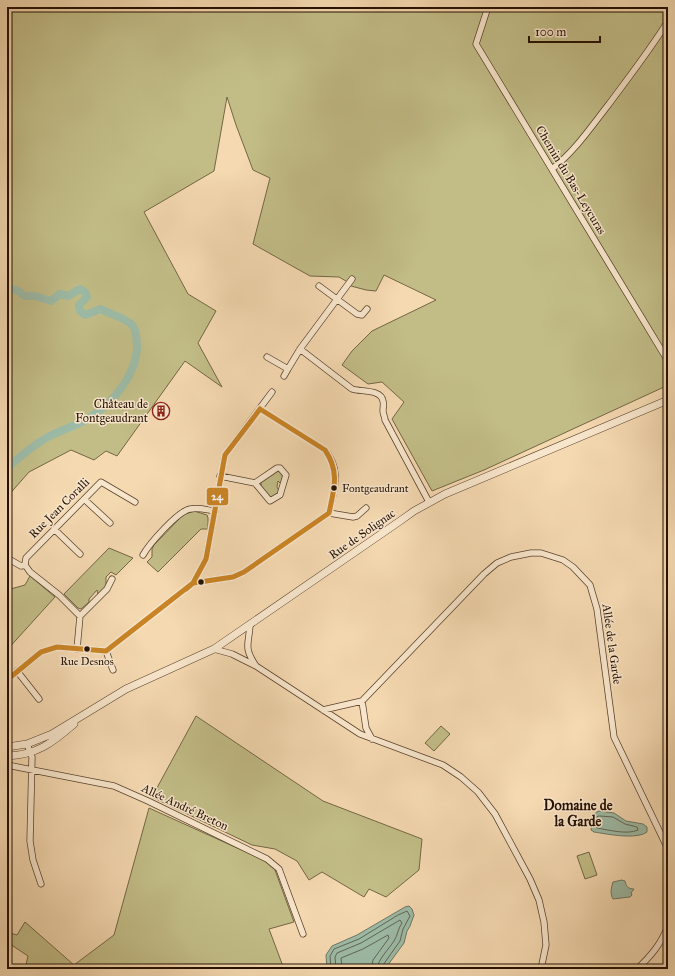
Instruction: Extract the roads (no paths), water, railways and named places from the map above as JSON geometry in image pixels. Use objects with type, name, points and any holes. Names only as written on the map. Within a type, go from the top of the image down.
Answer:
[{"type":"street","name":"Chemin du Bas-Leycuras","points":[[488,7],[476,44],[668,360]]},
{"type":"street","points":[[552,169],[562,161],[585,136],[650,48],[668,21]]},
{"type":"street","points":[[284,376],[300,350],[352,279]]},
{"type":"street","points":[[319,286],[357,314],[362,315],[367,309]]},
{"type":"street","points":[[300,350],[352,389],[376,392],[382,398],[385,420],[429,502]]},
{"type":"street","points":[[267,356],[288,369]]},
{"type":"street","points":[[7,680],[41,652],[57,647],[106,651],[193,583],[206,559],[220,476],[225,456],[272,392]]},
{"type":"street","name":"Rue de Solignac","points":[[7,747],[27,744],[52,734],[126,689],[214,649],[429,502],[668,400]]},
{"type":"street","points":[[260,409],[325,450],[328,454],[335,467],[336,476],[329,513]]},
{"type":"street","points":[[220,476],[255,483],[269,501],[271,501],[280,495],[286,475],[280,468],[277,468],[255,483]]},
{"type":"street","name":"Rue Jean Coralli","points":[[25,565],[26,558],[101,482],[135,502]]},
{"type":"street","points":[[84,499],[110,523]]},
{"type":"street","points":[[144,555],[148,546],[182,512],[190,508],[215,511]]},
{"type":"street","points":[[193,583],[233,577],[244,572],[329,513],[354,517],[366,508]]},
{"type":"street","points":[[54,529],[80,554]]},
{"type":"street","name":"Allée de la Garde","points":[[362,701],[484,574],[497,563],[511,557],[531,553],[541,553],[563,560],[573,567],[590,585],[597,609],[614,737],[668,849]]},
{"type":"street","points":[[7,558],[21,566],[25,565],[30,572],[59,595],[80,616]]},
{"type":"street","points":[[77,649],[80,616],[107,588],[112,579]]},
{"type":"street","points":[[250,625],[247,644],[250,658],[256,666]]},
{"type":"street","points":[[214,649],[232,654],[256,666],[360,734],[443,765],[461,777],[478,792],[495,814],[530,879],[539,900],[544,922],[546,945],[542,969]]},
{"type":"street","points":[[106,651],[113,670]]},
{"type":"street","points":[[17,671],[39,699]]},
{"type":"street","points":[[323,710],[362,701],[366,728],[372,739]]},
{"type":"street","name":"Rue de Solignac","points":[[7,756],[17,756],[31,753],[47,746],[84,715]]},
{"type":"street","points":[[27,744],[32,757],[30,841],[33,860],[41,884]]},
{"type":"street","name":"Allée André Breton","points":[[7,765],[114,786],[153,803],[267,859],[279,869],[303,934]]},
{"type":"street","points":[[637,969],[650,957],[663,939],[668,926]]},
{"type":"water","points":[[596,812],[614,813],[626,821],[643,824],[647,827],[647,832],[636,836],[629,836],[594,832],[591,830],[592,819]]},
{"type":"water","points":[[622,880],[625,881],[629,888],[634,889],[631,893],[632,895],[630,897],[613,899],[611,891],[613,882]]},
{"type":"water","points":[[409,906],[414,915],[407,931],[404,943],[385,969],[327,969],[326,955],[332,946],[357,935]]},
{"type":"waterway","points":[[7,287],[18,291],[25,296],[35,296],[51,301],[60,294],[68,296],[80,289],[85,292],[87,297],[79,305],[80,311],[85,315],[101,309],[126,320],[134,328],[137,350],[132,369],[122,388],[108,404],[87,419],[42,440],[7,468]]},
{"type":"place","name":"Château de Fontgeaudrant","points":[[161,411]]},
{"type":"place","name":"Fontgeaudrant","points":[[334,488]]},
{"type":"place","name":"Rue Desnos","points":[[87,649]]},
{"type":"district","name":"Domaine de la Garde","points":[[578,814]]}]
